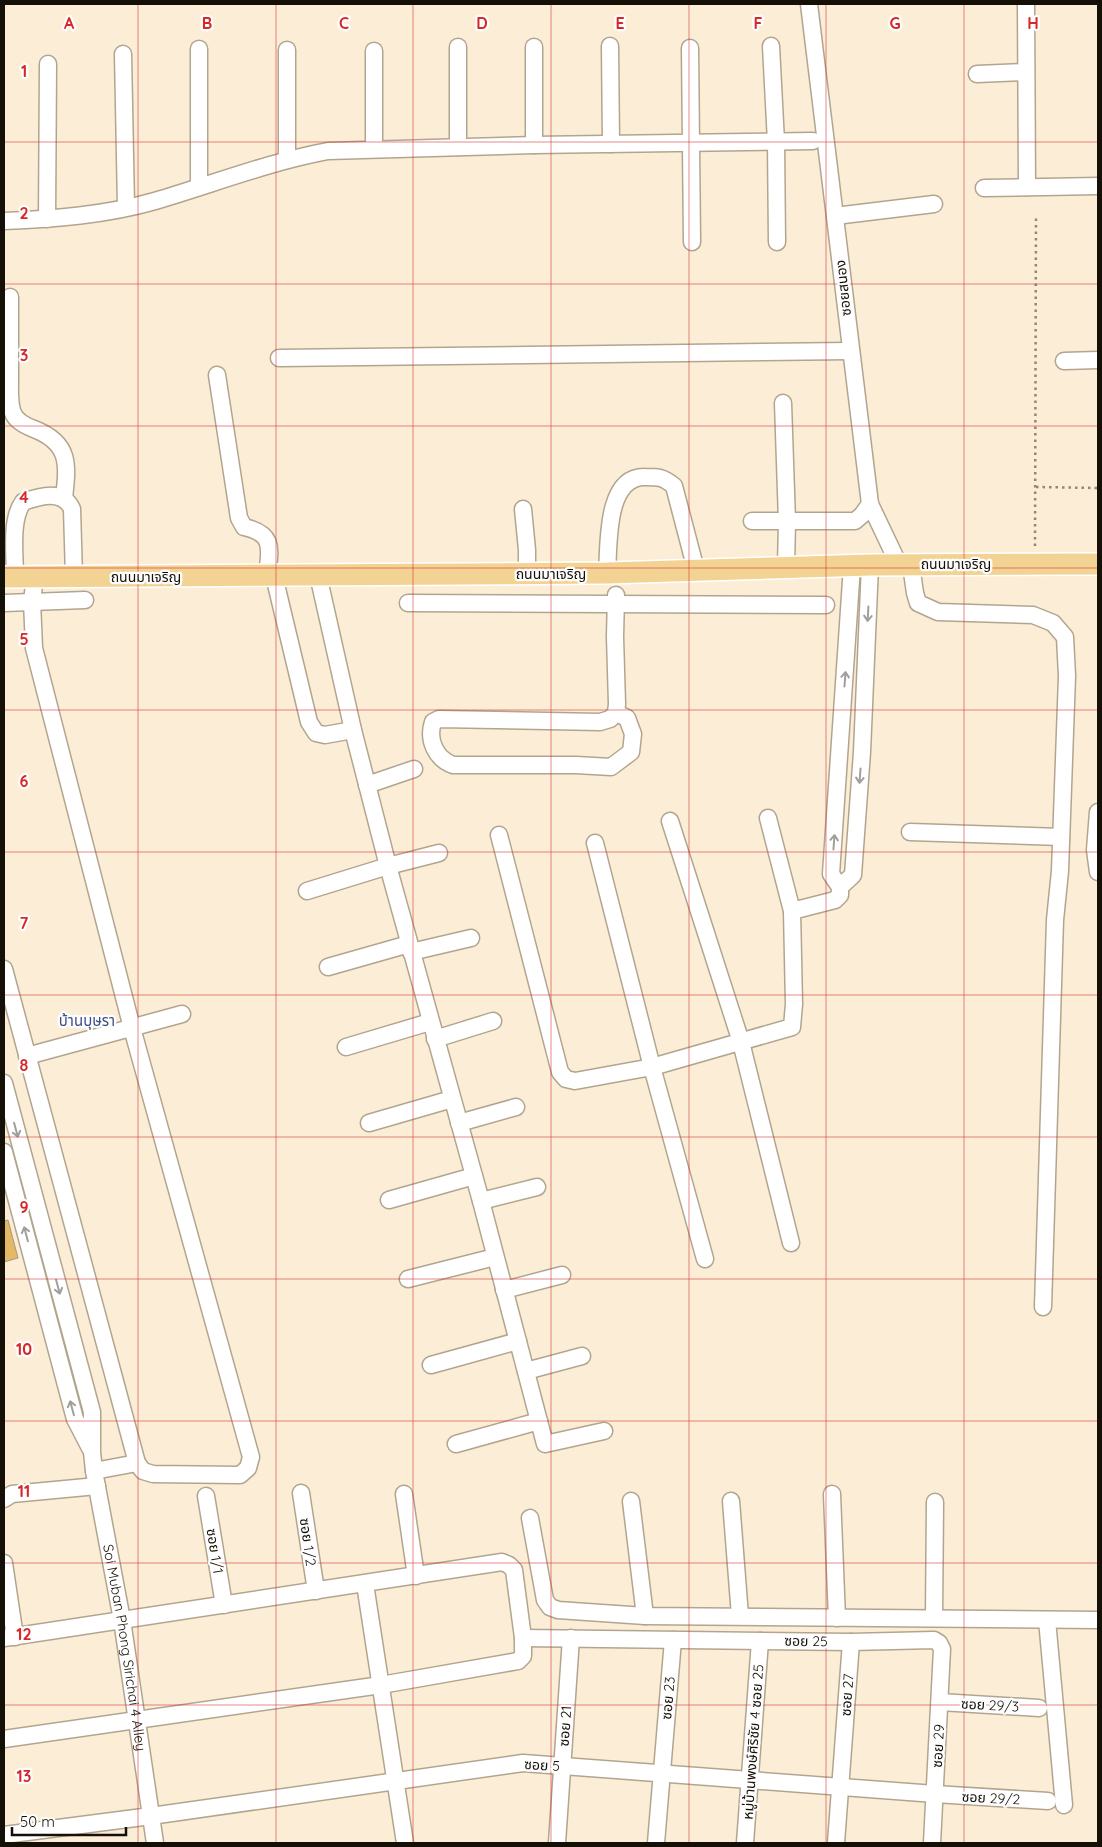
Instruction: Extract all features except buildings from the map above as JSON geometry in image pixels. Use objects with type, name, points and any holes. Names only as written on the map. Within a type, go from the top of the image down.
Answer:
[{"type":"main road","name":"ถนนมาเจริญ","points":[[18,577],[615,573],[861,565],[1098,564]]},
{"type":"street","name":"ซอยสนอง","points":[[809,4],[870,504],[905,565],[918,603],[938,612],[1033,615],[1053,623],[1065,638],[1068,676],[1061,837]]},
{"type":"street","points":[[1026,4],[1027,187]]},
{"type":"street","points":[[610,46],[611,144]]},
{"type":"street","points":[[771,46],[776,142],[777,242]]},
{"type":"street","points":[[458,47],[458,148]]},
{"type":"street","points":[[534,47],[534,145]]},
{"type":"street","points":[[690,48],[692,242]]},
{"type":"street","points":[[199,49],[200,186]]},
{"type":"street","points":[[287,50],[287,160]]},
{"type":"street","points":[[374,51],[374,150]]},
{"type":"street","points":[[124,54],[126,207]]},
{"type":"street","points":[[47,219],[48,64]]},
{"type":"street","points":[[978,74],[1026,72]]},
{"type":"street","points":[[4,221],[70,218],[126,207],[153,201],[287,160],[328,151],[534,145],[813,141]]},
{"type":"street","points":[[984,188],[1098,186]]},
{"type":"street","points":[[835,216],[934,204]]},
{"type":"street","points":[[10,297],[10,392],[13,414],[23,424],[41,432],[56,442],[63,452],[68,470],[64,498]]},
{"type":"street","points":[[279,358],[850,352]]},
{"type":"street","points":[[1064,361],[1098,360]]},
{"type":"street","points":[[217,376],[239,518],[244,527],[258,530],[265,535],[270,554],[271,576],[309,722],[316,732],[325,735],[353,730]]},
{"type":"street","points":[[783,403],[787,521],[786,567]]},
{"type":"street","points":[[616,713],[627,718],[633,734],[631,752],[611,767],[576,765],[453,765],[444,762],[436,751],[431,736],[433,722],[438,719],[600,722],[610,719],[616,713],[616,600],[609,588],[615,573],[612,511],[616,496],[626,483],[642,477],[665,478],[674,486],[696,570]]},
{"type":"street","points":[[4,968],[137,1463],[143,1471],[153,1474],[240,1475],[248,1468],[251,1457],[132,1028],[34,648],[32,601],[18,577],[15,525],[17,510],[23,502],[32,498],[51,495],[69,501],[72,509],[74,577]]},
{"type":"street","points":[[752,521],[855,521],[870,504]]},
{"type":"street","points":[[523,509],[527,574]]},
{"type":"street","points":[[792,911],[835,900],[840,896],[840,887],[831,874],[846,665],[861,565]]},
{"type":"street","points":[[318,575],[353,730],[388,866],[481,1201],[545,1444],[604,1431]]},
{"type":"street","points":[[4,603],[85,600]]},
{"type":"street","points":[[408,603],[616,600],[826,605]]},
{"type":"street","points":[[367,785],[414,769]]},
{"type":"street","points":[[1098,812],[1095,850],[1098,872]]},
{"type":"street","points":[[499,835],[560,1072],[566,1079],[575,1081],[652,1068],[792,1027],[794,1004],[792,911],[768,818]]},
{"type":"street","points":[[670,820],[741,1042],[791,1243]]},
{"type":"street","points":[[910,832],[1061,837],[1055,920],[1043,1307]]},
{"type":"street","points":[[595,842],[652,1068],[705,1259]]},
{"type":"street","points":[[307,892],[388,866],[439,853]]},
{"type":"street","points":[[328,967],[410,948],[471,938]]},
{"type":"street","points":[[27,1056],[182,1014]]},
{"type":"street","points":[[435,1039],[493,1021]]},
{"type":"street","points":[[346,1048],[430,1022]]},
{"type":"street","name":"Soi Muban Phong Sirichai 4 Alley","points":[[4,1083],[92,1412],[92,1452],[122,1620],[155,1843]]},
{"type":"street","points":[[369,1123],[452,1099]]},
{"type":"street","points":[[459,1123],[516,1108]]},
{"type":"street","name":"Soi Muban Phong Sirichai 4 Alley","points":[[4,1152],[75,1419],[92,1452]]},
{"type":"street","points":[[389,1200],[474,1176]]},
{"type":"street","points":[[481,1201],[537,1187]]},
{"type":"street","points":[[408,1280],[495,1257]]},
{"type":"street","points":[[504,1290],[562,1274]]},
{"type":"street","points":[[431,1365],[518,1341]]},
{"type":"street","points":[[526,1370],[582,1356]]},
{"type":"street","points":[[456,1444],[539,1421]]},
{"type":"street","points":[[4,1499],[12,1494],[96,1478],[137,1463]]},
{"type":"street","name":"ซอย 1/2","points":[[301,1493],[316,1591]]},
{"type":"street","points":[[404,1494],[416,1576]]},
{"type":"street","points":[[832,1494],[837,1618]]},
{"type":"street","name":"ซอย 1/1","points":[[206,1496],[224,1605]]},
{"type":"street","points":[[631,1501],[645,1616]]},
{"type":"street","points":[[731,1501],[740,1616]]},
{"type":"street","points":[[934,1618],[935,1502]]},
{"type":"street","points":[[530,1518],[545,1600],[550,1606],[558,1610],[645,1616],[1098,1620]]},
{"type":"street","points":[[4,1563],[9,1638],[502,1562],[514,1570],[523,1638],[523,1656],[518,1661],[381,1685],[4,1739]]},
{"type":"street","points":[[365,1584],[405,1843]]},
{"type":"street","points":[[1048,1620],[1064,1805]]},
{"type":"street","points":[[523,1638],[760,1641]]},
{"type":"street","name":"ซอย 21","points":[[558,1843],[571,1638]]},
{"type":"street","name":"ซอย 23","points":[[656,1843],[673,1640]]},
{"type":"street","name":"ซอย 29","points":[[851,1642],[934,1640],[939,1643],[942,1649],[932,1843]]},
{"type":"street","name":"ซอย 25","points":[[760,1641],[851,1642]]},
{"type":"street","name":"หมู่บ้านพงษ์ศิริชัย 4 ซอย 25","points":[[745,1843],[760,1641]]},
{"type":"street","name":"ซอย 27","points":[[836,1843],[851,1642]]},
{"type":"street","name":"ซอย 29/3","points":[[940,1702],[1039,1708]]},
{"type":"street","name":"ซอย 5","points":[[4,1835],[523,1763],[935,1794]]},
{"type":"street","name":"ซอย 29/2","points":[[935,1794],[1048,1801]]},
{"type":"path","points":[[1036,215],[1036,564]]},
{"type":"path","points":[[1036,487],[1098,488]]},
{"type":"district","name":"บ้านบุษรา","points":[[87,1021]]}]
